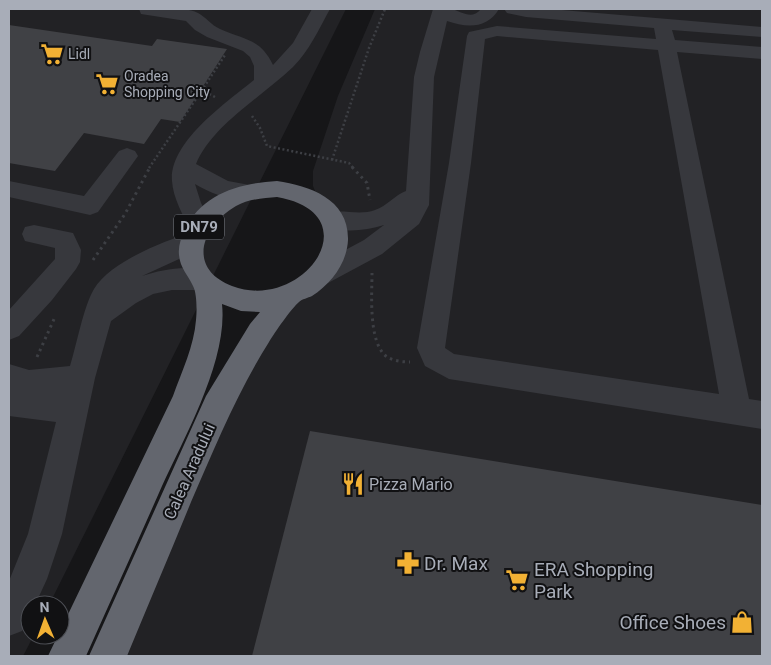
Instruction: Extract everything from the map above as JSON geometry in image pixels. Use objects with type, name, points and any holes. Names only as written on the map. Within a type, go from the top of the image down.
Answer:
[{"type":"highway","name":"DN79","points":[[196,233],[212,210],[228,200],[247,192],[277,189],[294,192],[310,198],[323,207],[332,220]]},
{"type":"highway","name":"Calea Aradului","points":[[196,233],[191,255],[194,268],[204,283],[224,296],[244,301],[267,301],[289,296],[310,285],[320,276],[329,264],[335,251],[337,237],[332,220]]},
{"type":"highway","name":"Calea Aradului","points":[[68,656],[186,400],[203,354],[210,319],[204,283]]},
{"type":"highway","name":"Calea Aradului","points":[[108,656],[218,406],[260,332],[289,296]]},
{"type":"lane","points":[[134,25],[147,9],[195,13],[198,26],[249,45],[258,52],[263,61],[264,83]]},
{"type":"lane","points":[[9,618],[29,579],[45,534],[81,378],[104,296],[114,282],[128,271],[196,233],[182,183],[188,154],[200,138],[264,83],[297,50],[321,9]]},
{"type":"lane","points":[[320,276],[373,247],[411,218],[417,206],[424,77],[429,52],[442,9],[453,18],[520,10],[664,34],[762,54]]},
{"type":"lane","points":[[429,52],[447,33],[457,26],[482,15]]},
{"type":"lane","points":[[664,34],[750,413],[449,366],[435,357],[431,348],[460,162],[476,36],[497,31],[664,34],[762,32]]},
{"type":"lane","points":[[9,189],[90,206],[127,156]]},
{"type":"lane","points":[[184,167],[207,182],[231,191],[247,192]]},
{"type":"lane","points":[[332,220],[356,222],[373,220],[394,212],[418,193]]},
{"type":"lane","points":[[9,328],[43,292],[67,262],[69,250],[64,240],[34,234]]},
{"type":"lane","points":[[100,314],[120,299],[153,282],[174,278],[204,283]]},
{"type":"lane","points":[[15,387],[81,378]]},
{"type":"lane","points":[[15,387],[74,410]]},
{"type":"path","points":[[332,160],[369,48],[385,9]]},
{"type":"path","points":[[91,264],[125,214],[148,170],[234,40]]},
{"type":"path","points":[[202,90],[251,115],[260,128],[267,146],[348,163],[367,183],[373,220]]},
{"type":"path","points":[[373,247],[374,330],[377,344],[384,356],[396,361],[413,362],[435,357]]},
{"type":"path","points":[[15,387],[59,311]]},
{"type":"shaded area","points":[[9,9],[346,9],[54,595],[20,595],[20,645],[29,645],[23,656],[9,656]]},
{"type":"shaded area","points":[[375,9],[762,9],[762,656],[108,656],[217,406],[239,367],[329,264],[317,196],[313,186],[313,171],[338,96]]},
{"type":"building","name":"Oradea Shopping City","points":[[9,25],[152,46],[157,39],[227,49],[180,122],[161,119],[144,144],[84,133],[55,171],[9,163]]},
{"type":"building","name":"ERA Shopping Park","points":[[310,431],[762,505],[762,656],[252,656]]},
{"type":"place","name":"Lidl","points":[[52,54]]},
{"type":"place","name":"Oradea Shopping City","points":[[107,84]]},
{"type":"place","name":"Pizza Mario","points":[[353,484]]},
{"type":"place","name":"Dr. Max","points":[[408,563]]},
{"type":"place","name":"ERA Shopping Park","points":[[517,580]]},
{"type":"place","name":"Office Shoes","points":[[742,622]]}]
